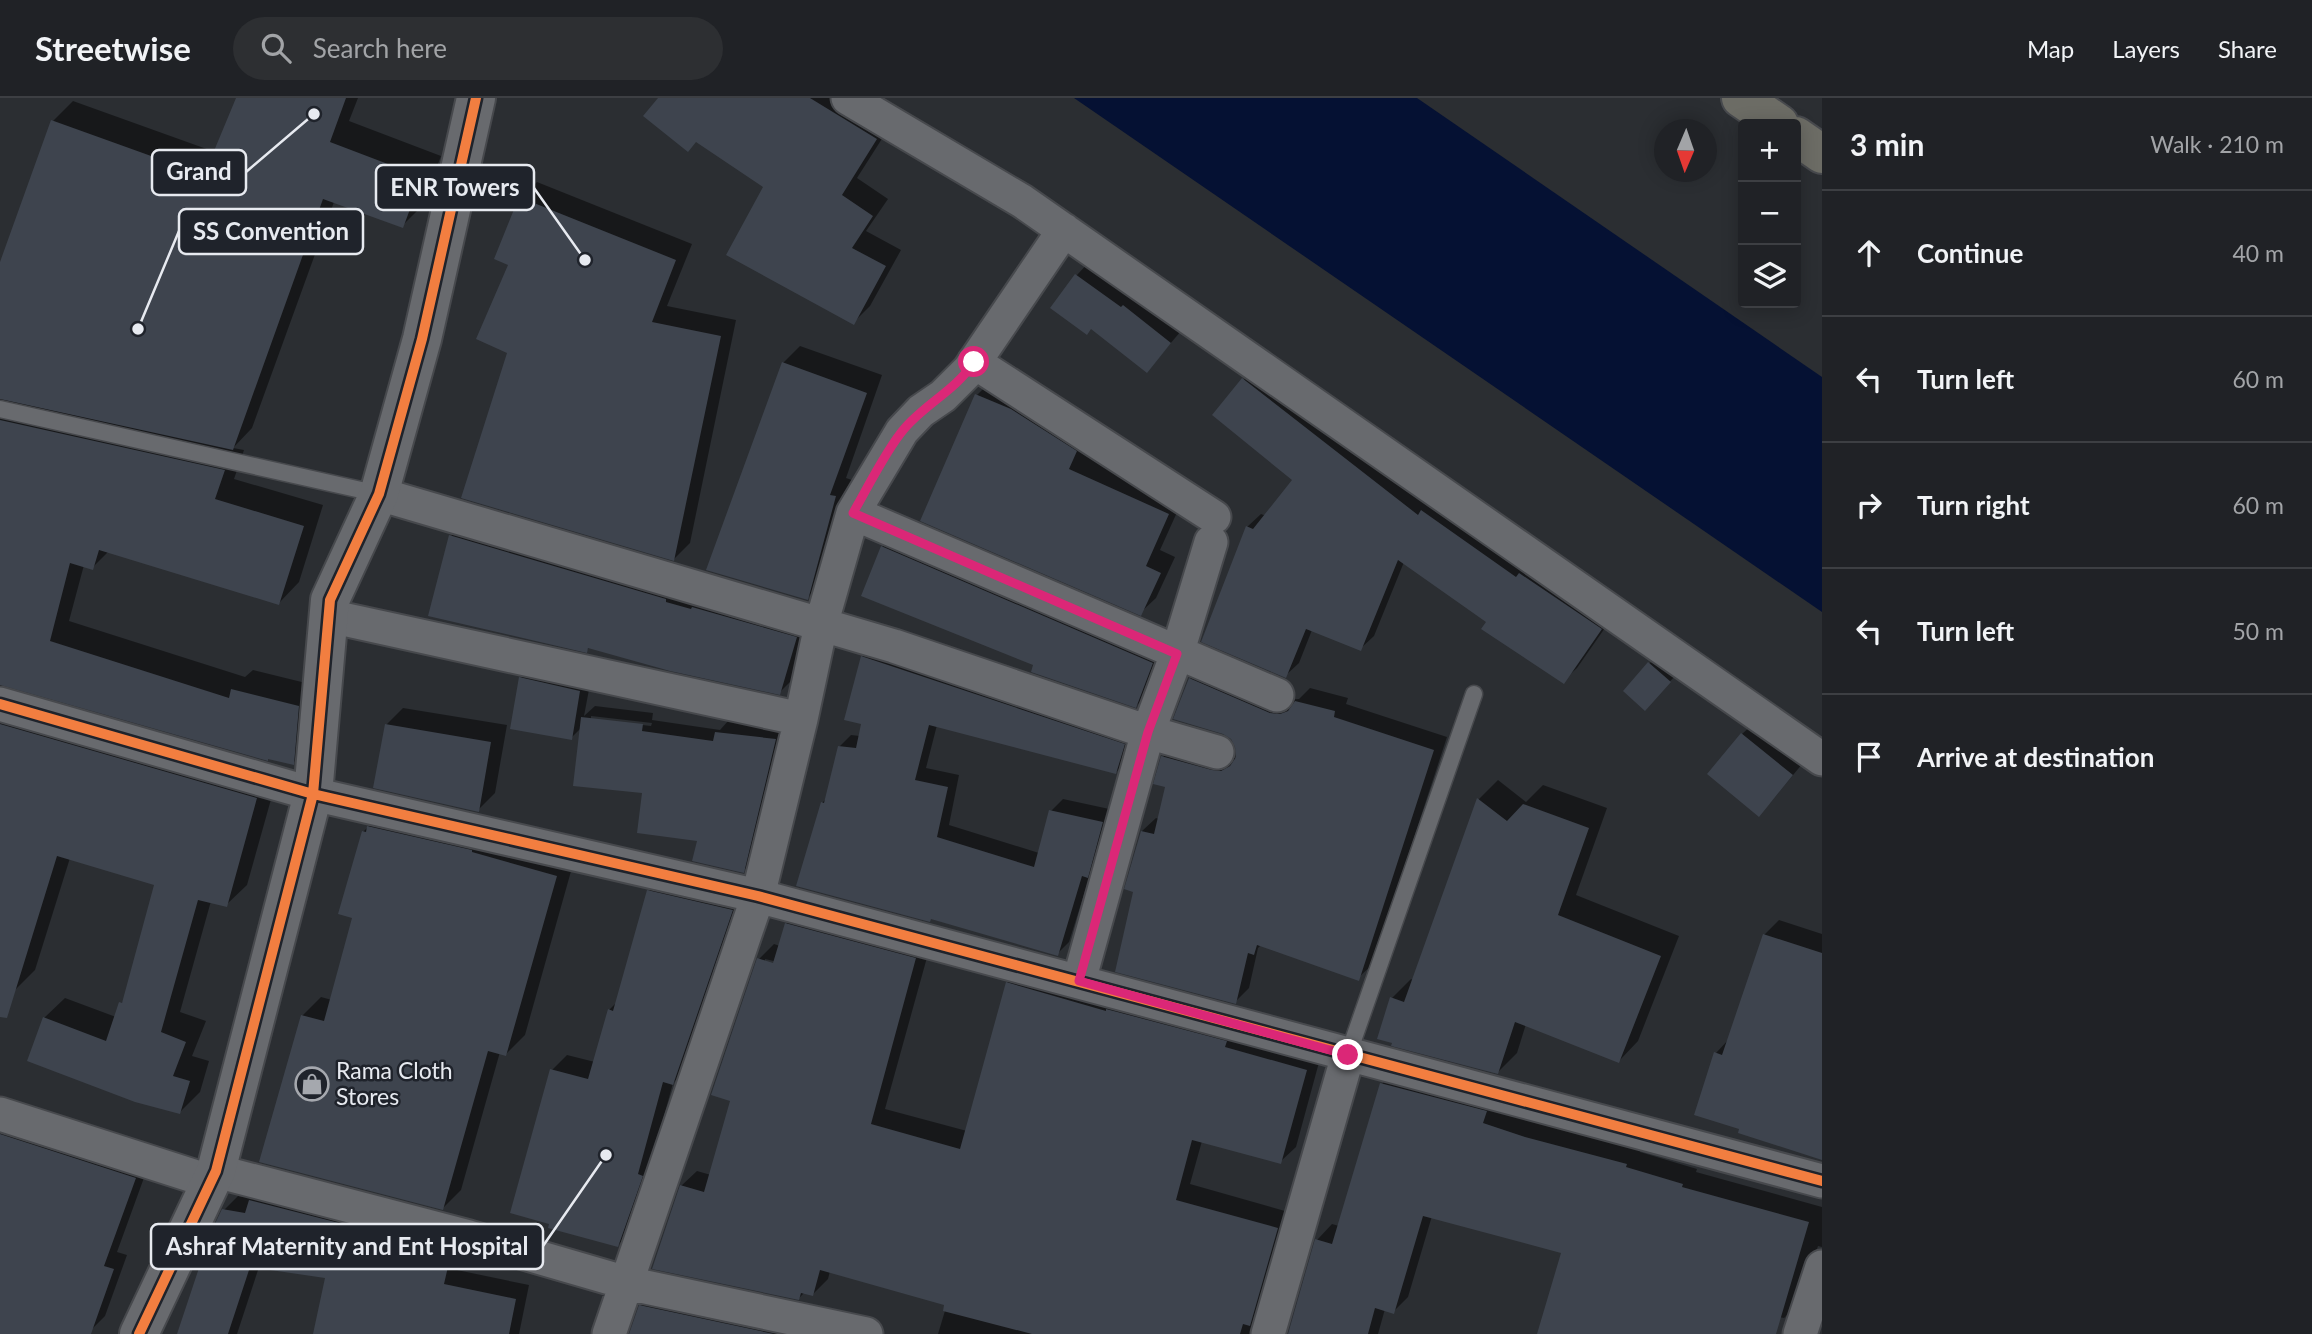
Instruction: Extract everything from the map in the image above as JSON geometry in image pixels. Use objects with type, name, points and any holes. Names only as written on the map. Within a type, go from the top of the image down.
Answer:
[{"type":"highway","points":[[1741,98],[1772,119]]},
{"type":"highway","points":[[1801,139],[1822,154]]},
{"type":"street","points":[[139,1334],[214,1177],[313,794],[330,600],[379,494],[422,339],[475,98]]},
{"type":"street","points":[[848,98],[1023,201],[1822,759]]},
{"type":"street","points":[[609,1334],[758,896],[821,625],[853,513],[902,431],[922,411],[943,396],[974,362],[1063,230]]},
{"type":"street","points":[[974,362],[1212,530],[1177,654],[1148,732],[1079,981]]},
{"type":"street","points":[[379,494],[894,646],[1148,732],[1217,752]]},
{"type":"street","points":[[853,513],[1277,695]]},
{"type":"street","points":[[329,616],[801,719]]},
{"type":"street","points":[[0,704],[313,794],[758,896],[1822,1181]]},
{"type":"street","points":[[1268,1334],[1348,1055]]},
{"type":"street","points":[[0,1114],[214,1177],[468,1237],[627,1283],[866,1334]]},
{"type":"street","points":[[1800,1334],[1822,1267]]},
{"type":"lane","points":[[0,410],[379,494]]},
{"type":"lane","points":[[1348,1055],[1474,695]]},
{"type":"water","points":[[1074,98],[1417,98],[1822,377],[1822,612]]},
{"type":"building","points":[[236,98],[346,98],[330,142],[422,177],[403,228],[323,199],[233,450],[0,399],[0,262],[51,120],[204,175]]},
{"type":"building","points":[[658,98],[810,98],[877,139],[842,195],[873,216],[852,248],[886,266],[854,325],[726,255],[763,187],[696,142],[688,152],[643,116]]},
{"type":"building","points":[[519,197],[676,260],[652,322],[721,336],[674,561],[461,498],[507,353],[476,339],[508,265],[494,259]]},
{"type":"building","points":[[1075,274],[1121,307],[1123,305],[1171,343],[1147,373],[1091,329],[1087,335],[1050,308]]},
{"type":"building","points":[[782,362],[867,393],[830,495],[836,496],[808,600],[706,570]]},
{"type":"building","points":[[1242,378],[1418,515],[1421,510],[1516,577],[1519,573],[1602,629],[1564,684],[1481,629],[1486,622],[1398,560],[1361,651],[1306,629],[1286,678],[1201,642],[1246,526],[1253,529],[1292,480],[1212,415]]},
{"type":"building","points":[[975,394],[1011,409],[1077,451],[1069,469],[1169,514],[1146,566],[1161,573],[1141,616],[920,521]]},
{"type":"building","points":[[0,420],[225,470],[215,499],[304,526],[279,605],[99,550],[93,570],[70,563],[50,641],[229,698],[231,689],[299,706],[294,765],[268,761],[0,685]]},
{"type":"building","points":[[449,535],[666,599],[666,602],[797,637],[780,695],[670,671],[588,648],[587,653],[428,616]]},
{"type":"building","points":[[881,546],[1153,663],[1136,708],[1031,672],[1033,665],[861,596]]},
{"type":"building","points":[[861,656],[1125,744],[1116,774],[929,725],[915,780],[948,787],[937,837],[1034,867],[1049,810],[1103,822],[1088,878],[1082,876],[1058,956],[931,919],[930,922],[796,886],[821,802],[824,803],[838,746],[856,748],[861,724],[844,720]]},
{"type":"building","points":[[1648,662],[1671,682],[1645,711],[1623,691]]},
{"type":"building","points":[[519,677],[580,691],[572,740],[510,729]]},
{"type":"building","points":[[1189,678],[1270,713],[1288,711],[1295,701],[1335,711],[1334,717],[1434,750],[1359,981],[1257,945],[1254,955],[1248,953],[1236,1004],[1115,972],[1133,892],[1124,889],[1141,831],[1154,834],[1165,787],[1153,784],[1161,756],[1221,771],[1230,766],[1236,757],[1231,739],[1223,734],[1173,719]]},
{"type":"building","points":[[581,717],[643,724],[642,731],[713,741],[715,732],[776,739],[744,873],[692,861],[697,841],[637,833],[642,793],[573,786]]},
{"type":"building","points":[[0,724],[257,798],[227,907],[198,900],[161,1032],[186,1042],[173,1076],[190,1081],[180,1114],[135,1102],[27,1061],[43,1017],[106,1041],[119,1002],[122,1003],[154,885],[57,856],[7,1018],[0,1017]]},
{"type":"building","points":[[385,724],[491,742],[479,812],[373,788]]},
{"type":"building","points":[[1741,733],[1793,775],[1759,817],[1707,774]]},
{"type":"building","points":[[1477,798],[1507,821],[1523,804],[1589,828],[1558,915],[1661,956],[1619,1063],[1515,1022],[1498,1074],[1391,1046],[1392,1043],[1377,1039],[1390,997],[1404,1002]]},
{"type":"building","points":[[367,826],[472,850],[557,876],[506,1056],[488,1051],[443,1210],[259,1162],[301,1015],[324,1021],[352,918],[338,914],[362,831],[366,832]]},
{"type":"building","points":[[647,890],[733,910],[673,1085],[663,1082],[638,1174],[643,1176],[618,1247],[548,1228],[549,1224],[510,1213],[550,1069],[588,1079],[608,1009],[613,1011]]},
{"type":"building","points":[[785,923],[916,958],[871,1124],[960,1149],[1006,982],[1106,1011],[1227,1041],[1225,1047],[1307,1070],[1281,1164],[1192,1140],[1176,1200],[1278,1228],[1250,1326],[1243,1324],[1240,1334],[1032,1334],[943,1311],[944,1305],[820,1270],[813,1296],[801,1293],[799,1300],[652,1269],[680,1185],[704,1192],[730,1101],[711,1095],[757,958],[773,963]]},
{"type":"building","points":[[1763,934],[1822,953],[1822,1160],[1738,1133],[1739,1129],[1694,1115],[1714,1052],[1722,1055]]},
{"type":"building","points":[[1380,1083],[1487,1111],[1483,1123],[1525,1137],[1627,1164],[1626,1167],[1683,1184],[1682,1187],[1809,1222],[1776,1334],[1537,1334],[1561,1253],[1423,1216],[1394,1314],[1375,1308],[1368,1334],[1288,1334],[1315,1239],[1332,1244]]},
{"type":"building","points":[[0,1134],[136,1178],[104,1266],[114,1269],[91,1334],[0,1334]]},
{"type":"building","points":[[249,1200],[433,1247],[431,1254],[450,1258],[444,1284],[516,1299],[509,1334],[313,1334],[325,1278],[250,1267],[228,1334],[177,1334],[211,1232],[222,1209],[245,1213]]},
{"type":"building","points":[[639,1305],[774,1334],[629,1334]]},
{"type":"cycle path","points":[[139,1334],[216,1171],[313,794],[330,600],[379,494],[422,339],[476,98]]},
{"type":"cycle path","points":[[0,704],[313,794],[758,896],[1822,1181]]},
{"type":"place","name":"Grand","points":[[314,114]]},
{"type":"place","name":"ENR Towers","points":[[585,260]]},
{"type":"place","name":"SS Convention","points":[[138,329]]},
{"type":"place","name":"Rama Cloth Stores","points":[[312,1084]]},
{"type":"place","name":"Ashraf Maternity and Ent Hospital","points":[[606,1155]]},
{"type":"route","points":[[974,362],[943,396],[922,411],[902,431],[853,513],[1177,654],[1148,732],[1079,981],[1348,1055]]}]
